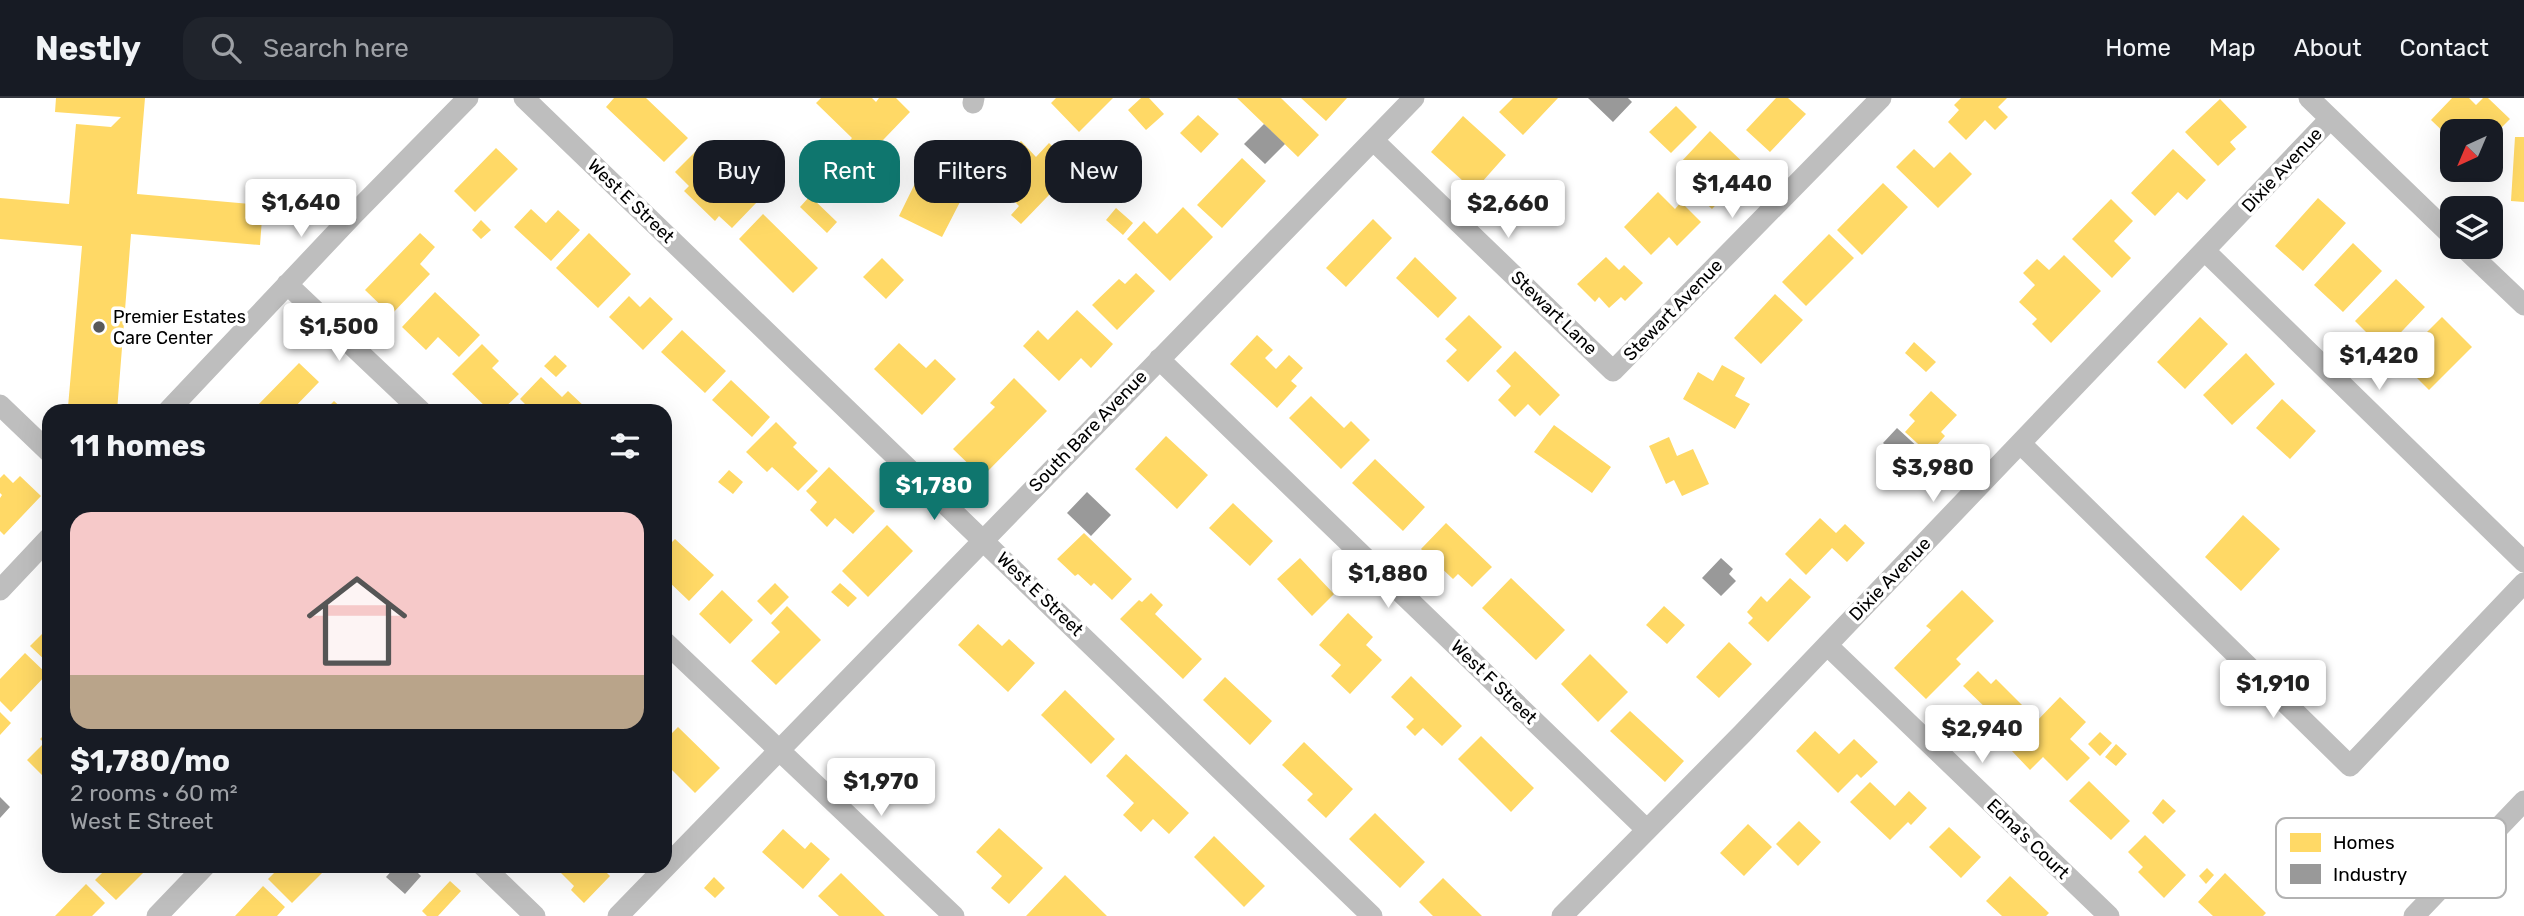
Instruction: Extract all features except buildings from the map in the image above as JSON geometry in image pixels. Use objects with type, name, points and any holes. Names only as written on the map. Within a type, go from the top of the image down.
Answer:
[{"type":"street","points":[[175,404],[286,284],[468,98]]},
{"type":"street","name":"West E Street","points":[[524,98],[1372,916]]},
{"type":"street","name":"South Bare Avenue","points":[[672,860],[1414,98]]},
{"type":"street","name":"Stewart Avenue","points":[[1613,371],[1881,98]]},
{"type":"street","points":[[2309,98],[2440,224]]},
{"type":"street","name":"Dixie Avenue","points":[[1562,916],[2021,444],[2330,119]]},
{"type":"street","name":"Stewart Lane","points":[[1373,140],[1613,371]]},
{"type":"street","points":[[2205,251],[2524,562]]},
{"type":"street","points":[[2476,259],[2524,305]]},
{"type":"street","points":[[286,284],[414,404]]},
{"type":"street","name":"West F Street","points":[[1159,359],[1647,830]]},
{"type":"street","points":[[0,405],[42,445]]},
{"type":"street","points":[[2021,444],[2350,766],[2524,583]]},
{"type":"street","points":[[0,590],[42,545]]},
{"type":"street","name":"Edna's Court","points":[[1827,645],[2109,916]]},
{"type":"street","points":[[672,649],[954,916]]},
{"type":"street","points":[[2506,820],[2524,801]]},
{"type":"street","points":[[157,916],[198,873]]},
{"type":"street","points":[[490,873],[535,916]]},
{"type":"street","name":"South Bare Avenue","points":[[618,916],[660,873]]},
{"type":"street","points":[[2414,916],[2431,898]]},
{"type":"place","name":"Premier Estates Care Center","points":[[99,327]]}]
